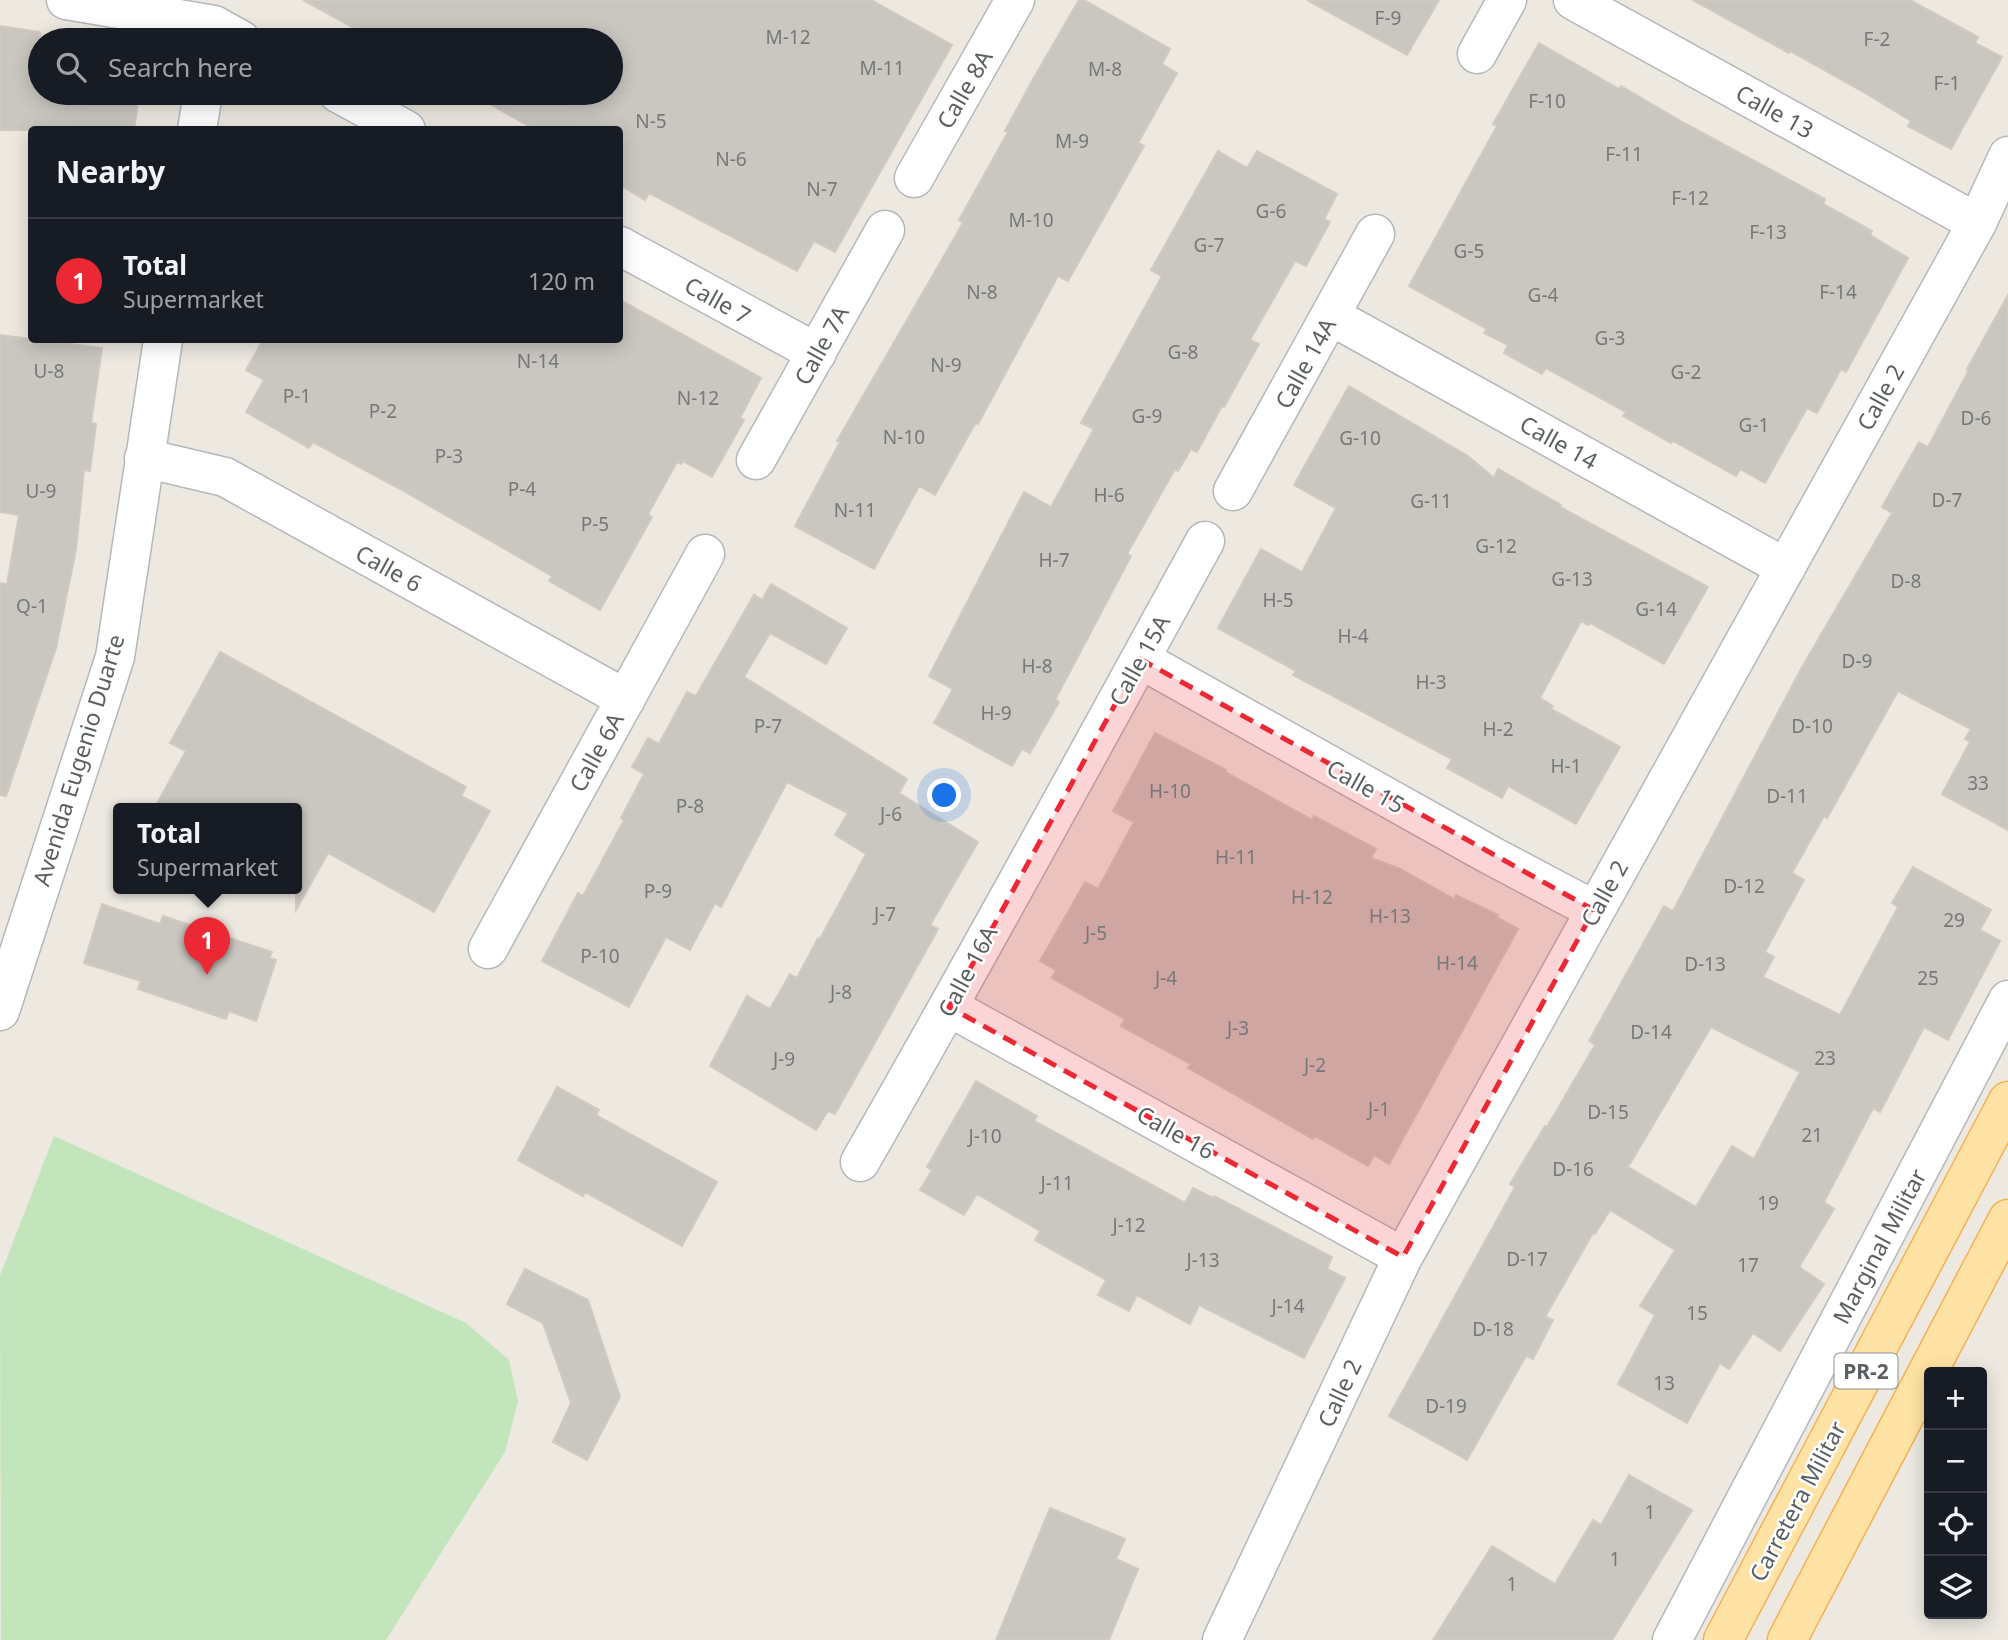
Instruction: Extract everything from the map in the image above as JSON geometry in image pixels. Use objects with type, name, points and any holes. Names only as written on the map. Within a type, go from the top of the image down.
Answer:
[{"type":"main road","name":"Carretera Militar","points":[[1723,1640],[2008,1101]]},
{"type":"main road","name":"PR-2","points":[[1787,1640],[2008,1219]]},
{"type":"street","points":[[66,0],[222,26]]},
{"type":"street","points":[[1476,54],[1507,0]]},
{"type":"street","name":"Calle 13","points":[[1573,0],[1977,223]]},
{"type":"street","name":"Calle 8A","points":[[914,178],[1006,3]]},
{"type":"street","points":[[198,126],[201,105]]},
{"type":"street","points":[[360,105],[398,126]]},
{"type":"street","name":"Calle 2","points":[[1222,1640],[1403,1257],[1977,223],[2008,156]]},
{"type":"street","name":"Calle 7A","points":[[757,460],[885,230]]},
{"type":"street","name":"Calle 14A","points":[[1233,491],[1375,234]]},
{"type":"street","name":"Calle 7","points":[[623,248],[817,353]]},
{"type":"street","name":"Calle 14","points":[[1331,316],[1786,568]]},
{"type":"street","name":"Avenida Eugenio Duarte","points":[[0,1011],[115,657],[163,343]]},
{"type":"street","name":"Calle 6","points":[[144,458],[225,477],[626,699]]},
{"type":"street","name":"Calle 15A","points":[[1073,779],[1205,541]]},
{"type":"street","name":"Calle 6A","points":[[488,949],[705,554]]},
{"type":"street","name":"Calle 15","points":[[1140,659],[1490,855],[1594,909]]},
{"type":"street","name":"Calle 16A","points":[[860,1162],[949,1007],[1073,779]]},
{"type":"street","name":"Marginal Militar","points":[[1672,1640],[2008,1000]]},
{"type":"street","name":"Calle 16","points":[[949,1007],[1403,1257]]},
{"type":"highlighted area","points":[[1140,659],[1594,910],[1403,1257],[949,1007]]},
{"type":"green space","points":[[54,1136],[466,1323],[509,1360],[518,1401],[505,1452],[386,1640],[1,1640],[0,1276]]},
{"type":"building","points":[[303,0],[871,0],[952,45],[835,252],[814,241],[797,271],[649,193],[645,200],[623,187],[623,126],[529,126],[491,105],[623,105],[623,28],[354,28]]},
{"type":"building","points":[[1079,0],[1084,0],[1170,49],[1162,64],[1177,73],[1138,143],[1144,146],[1068,281],[1058,276],[978,424],[976,422],[935,495],[919,486],[874,569],[795,526],[840,442],[837,441],[963,223],[959,220],[1008,132],[1005,131]]},
{"type":"building","points":[[1307,0],[1439,0],[1407,55]]},
{"type":"building","points":[[1693,0],[1910,0],[1978,37],[1975,43],[2002,57],[1951,149],[1908,126],[1911,121],[1865,93]]},
{"type":"building","points":[[0,26],[28,30],[28,105],[137,105],[135,126],[28,126],[28,130],[0,130]]},
{"type":"building","points":[[1539,43],[1825,199],[1823,204],[1872,231],[1870,235],[1908,258],[1846,372],[1841,369],[1817,413],[1807,408],[1765,483],[1740,469],[1736,476],[1623,416],[1626,412],[1546,368],[1542,374],[1504,353],[1508,345],[1484,333],[1487,329],[1409,286],[1497,126],[1493,124]]},
{"type":"building","points":[[1218,151],[1247,168],[1257,151],[1337,194],[1324,219],[1330,222],[1306,266],[1295,261],[1250,340],[1259,344],[1224,407],[1222,406],[1197,452],[1191,449],[1178,471],[1175,469],[1127,554],[1131,556],[1055,700],[1059,702],[1030,753],[1022,749],[1012,766],[934,723],[953,689],[929,676],[1024,492],[1051,507],[1094,429],[1081,423],[1162,276],[1151,270]]},
{"type":"building","points":[[2008,295],[2008,830],[1942,794],[1970,742],[1965,739],[1971,729],[1898,691],[1827,818],[1824,816],[1792,873],[1804,880],[1765,952],[1774,957],[1763,977],[1840,1015],[1898,907],[1892,903],[1913,867],[1991,910],[1980,930],[2000,941],[1948,1040],[1924,1027],[1880,1112],[1873,1108],[1824,1202],[1834,1209],[1799,1267],[1824,1284],[1780,1351],[1753,1333],[1729,1369],[1720,1363],[1687,1423],[1618,1384],[1655,1315],[1640,1306],[1675,1250],[1610,1210],[1595,1234],[1593,1233],[1545,1317],[1553,1320],[1533,1359],[1526,1356],[1467,1460],[1389,1416],[1515,1187],[1510,1184],[1595,1045],[1589,1041],[1664,906],[1673,911],[1801,669],[1892,513],[1882,507],[1919,442],[1928,447],[1969,370],[1967,369]],"holes":[[[1711,1027],[1800,1072],[1754,1159],[1732,1146],[1696,1207],[1628,1167]]]},
{"type":"building","points":[[623,302],[761,378],[740,418],[744,420],[712,477],[683,461],[681,464],[677,462],[648,514],[652,517],[600,610],[549,581],[552,576],[400,489],[313,442],[309,448],[246,412],[264,380],[246,370],[261,343],[623,343]]},
{"type":"building","points":[[0,335],[28,339],[28,343],[63,343],[102,348],[91,423],[96,424],[90,471],[84,470],[76,549],[56,648],[6,796],[0,795],[0,583],[7,584],[19,515],[0,512]]},
{"type":"building","points":[[1349,386],[1468,456],[1494,478],[1498,469],[1561,505],[1560,507],[1708,587],[1664,664],[1590,623],[1588,625],[1581,621],[1540,698],[1553,706],[1551,709],[1620,747],[1576,824],[1508,786],[1502,798],[1447,768],[1452,759],[1293,675],[1296,671],[1218,628],[1261,549],[1302,572],[1336,508],[1294,485]]},
{"type":"building","points":[[771,584],[847,628],[826,664],[770,633],[744,677],[907,779],[899,793],[978,842],[930,925],[938,929],[835,1114],[828,1111],[816,1130],[710,1066],[747,996],[770,1009],[790,974],[797,978],[818,938],[820,939],[866,854],[835,835],[848,813],[787,782],[721,907],[715,903],[690,950],[666,937],[629,1007],[542,961],[578,893],[583,896],[624,820],[621,818],[644,774],[632,767],[648,738],[659,744],[687,692],[696,696],[754,595],[762,600]]},
{"type":"building","points":[[220,652],[466,787],[461,796],[490,811],[434,912],[328,853],[296,910],[296,894],[302,894],[302,803],[157,803],[186,751],[170,743]]},
{"type":"building","points":[[1155,733],[1312,820],[1314,816],[1376,849],[1371,858],[1400,869],[1454,899],[1456,895],[1498,915],[1496,917],[1518,929],[1389,1164],[1374,1155],[1368,1166],[1315,1136],[1313,1139],[1188,1068],[1191,1064],[1121,1026],[1125,1019],[1052,978],[1056,970],[1040,961],[1085,882],[1098,889],[1134,822],[1113,811]]},
{"type":"building","points":[[102,904],[160,924],[163,916],[272,952],[269,958],[276,960],[256,1021],[229,1011],[226,1019],[138,989],[141,981],[84,963]]},
{"type":"building","points":[[976,1081],[1037,1116],[1034,1121],[1185,1203],[1193,1188],[1213,1198],[1214,1196],[1332,1257],[1327,1269],[1345,1278],[1304,1358],[1199,1305],[1190,1324],[1137,1295],[1129,1311],[1098,1295],[1106,1280],[1035,1240],[1040,1231],[977,1194],[964,1215],[920,1190],[932,1170],[927,1167]]},
{"type":"building","points":[[557,1087],[599,1110],[596,1115],[717,1182],[682,1246],[585,1192],[583,1196],[518,1160]]},
{"type":"building","points":[[525,1269],[588,1300],[620,1397],[587,1460],[553,1442],[571,1403],[543,1323],[507,1304]]},
{"type":"building","points":[[1629,1475],[1692,1510],[1612,1640],[1433,1640],[1492,1546],[1555,1584],[1593,1520],[1601,1525]]},
{"type":"building","points":[[1050,1508],[1125,1539],[1116,1559],[1138,1569],[1109,1640],[996,1640]]},
{"type":"place","name":"Total","points":[[207,975]]}]
